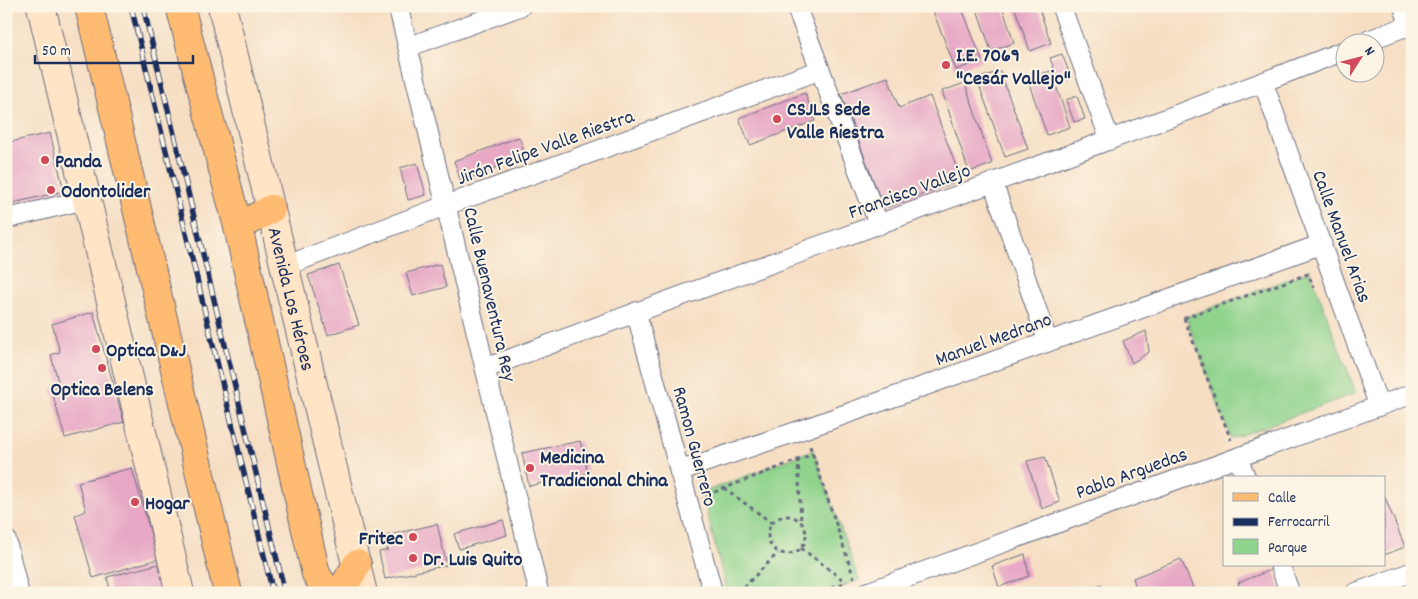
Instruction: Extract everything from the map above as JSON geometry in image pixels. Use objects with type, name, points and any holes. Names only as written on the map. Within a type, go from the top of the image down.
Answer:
[{"type":"main road","points":[[89,6],[228,593]]},
{"type":"main road","name":"Avenida Los Héroes","points":[[180,6],[238,227],[319,586]]},
{"type":"main road","points":[[238,227],[271,209]]},
{"type":"main road","points":[[340,593],[356,564]]},
{"type":"street","points":[[41,6],[180,593]]},
{"type":"street","name":"Avenida Los Héroes","points":[[222,6],[363,593]]},
{"type":"street","name":"Calle Buenaventura Rey","points":[[398,6],[539,593]]},
{"type":"street","points":[[408,48],[521,6]]},
{"type":"street","points":[[796,6],[879,225]]},
{"type":"street","points":[[1061,6],[1110,140]]},
{"type":"street","points":[[1386,35],[1411,27],[1403,6]]},
{"type":"street","name":"Francisco Vallejo","points":[[486,368],[1110,140],[1336,54]]},
{"type":"street","name":"Jirón Felipe Valle Riestra","points":[[285,266],[447,205],[820,70]]},
{"type":"street","name":"Calle Manuel Arias","points":[[1263,82],[1379,406]]},
{"type":"street","points":[[993,183],[1048,342]]},
{"type":"street","points":[[6,219],[86,199]]},
{"type":"street","name":"Manuel Medrano","points":[[679,471],[804,429],[1322,244]]},
{"type":"street","name":"Ramon Guerrero","points":[[636,312],[713,593]]},
{"type":"street","name":"Pablo Arguedas","points":[[859,586],[1238,458],[1412,394]]},
{"type":"street","points":[[1238,458],[1245,476]]},
{"type":"street","points":[[6,539],[19,593]]},
{"type":"street","points":[[1280,566],[1290,593]]},
{"type":"street","points":[[1355,593],[1412,572]]},
{"type":"path","points":[[1184,318],[1308,274],[1315,292]]},
{"type":"path","points":[[1176,296],[1238,458]]},
{"type":"path","points":[[804,429],[859,586]]},
{"type":"path","points":[[1230,438],[1240,435]]},
{"type":"path","points":[[709,503],[707,494],[813,454]]},
{"type":"path","points":[[798,459],[801,523],[806,537],[801,548],[793,554],[785,555],[778,553],[772,548],[767,534],[772,522],[780,517],[788,516],[795,518],[801,523]]},
{"type":"path","points":[[724,488],[772,522]]},
{"type":"path","points":[[801,548],[846,582],[859,586]]},
{"type":"path","points":[[738,593],[778,553]]},
{"type":"path","points":[[817,593],[846,582]]},
{"type":"green space","points":[[1310,271],[1356,393],[1231,439],[1186,317]]},
{"type":"green space","points":[[813,450],[859,580],[824,593],[727,593],[702,493]]},
{"type":"building","points":[[931,6],[961,6],[982,60],[956,70]]},
{"type":"building","points":[[976,6],[1002,6],[1014,43],[991,51]]},
{"type":"building","points":[[1014,6],[1038,6],[1051,43],[1030,51]]},
{"type":"building","points":[[1062,54],[1071,77],[1059,82],[1050,58]]},
{"type":"building","points":[[1000,71],[1028,149],[1005,157],[977,79]]},
{"type":"building","points":[[1051,71],[1070,127],[1047,135],[1027,78]]},
{"type":"building","points":[[888,77],[899,108],[930,96],[961,180],[888,207],[882,204],[841,94]]},
{"type":"building","points":[[965,83],[992,164],[969,172],[942,91]]},
{"type":"building","name":"CSJLS Sede Valle Riestra","points":[[805,93],[815,121],[750,145],[739,118]]},
{"type":"building","points":[[1077,96],[1085,119],[1074,122],[1066,100]]},
{"type":"building","points":[[50,133],[64,191],[9,204],[6,191],[6,143]]},
{"type":"building","points":[[519,137],[526,156],[461,181],[454,161]]},
{"type":"building","points":[[417,163],[426,195],[408,200],[400,168]]},
{"type":"building","points":[[440,264],[446,287],[413,296],[406,273]]},
{"type":"building","points":[[339,265],[359,325],[328,335],[308,275]]},
{"type":"building","points":[[93,312],[124,422],[65,438],[51,388],[59,385],[51,355],[60,352],[52,324]]},
{"type":"building","points":[[1146,331],[1149,352],[1132,363],[1123,341]]},
{"type":"building","points":[[580,441],[588,473],[529,486],[522,453]]},
{"type":"building","points":[[1045,457],[1060,502],[1042,509],[1027,461]]},
{"type":"building","points":[[132,468],[158,559],[93,578],[75,515],[86,511],[78,482]]},
{"type":"building","points":[[1386,500],[1405,547],[1386,554]]},
{"type":"building","points":[[503,520],[507,535],[459,549],[454,534]]},
{"type":"building","name":"Dr. Luis Quito","points":[[437,524],[447,565],[385,579],[379,552],[388,550],[385,536]]},
{"type":"building","points":[[1025,554],[1029,576],[999,587],[992,566]]},
{"type":"building","points":[[1181,559],[1195,593],[1138,593],[1133,578]]},
{"type":"building","points":[[159,564],[166,591],[160,593],[111,593],[107,577]]},
{"type":"building","points":[[1273,569],[1281,590],[1273,593],[1242,593],[1238,583]]},
{"type":"building","points":[[1101,584],[1104,593],[1079,593]]},
{"type":"railway","points":[[131,6],[273,593]]},
{"type":"railway","points":[[143,6],[285,593]]},
{"type":"place","name":"I.E. 7069 \"Cesár Vallejo\"","points":[[946,65]]},
{"type":"place","name":"CSJLS Sede Valle Riestra","points":[[777,119]]},
{"type":"place","name":"Panda","points":[[45,160]]},
{"type":"place","name":"Odontolider","points":[[51,190]]},
{"type":"place","name":"Optica D&J","points":[[96,349]]},
{"type":"place","name":"Optica Belens","points":[[102,368]]},
{"type":"place","name":"Medicina Tradicional China","points":[[530,468]]},
{"type":"place","name":"Hogar","points":[[135,502]]},
{"type":"place","name":"Fritec","points":[[413,537]]},
{"type":"place","name":"Dr. Luis Quito","points":[[413,558]]}]
